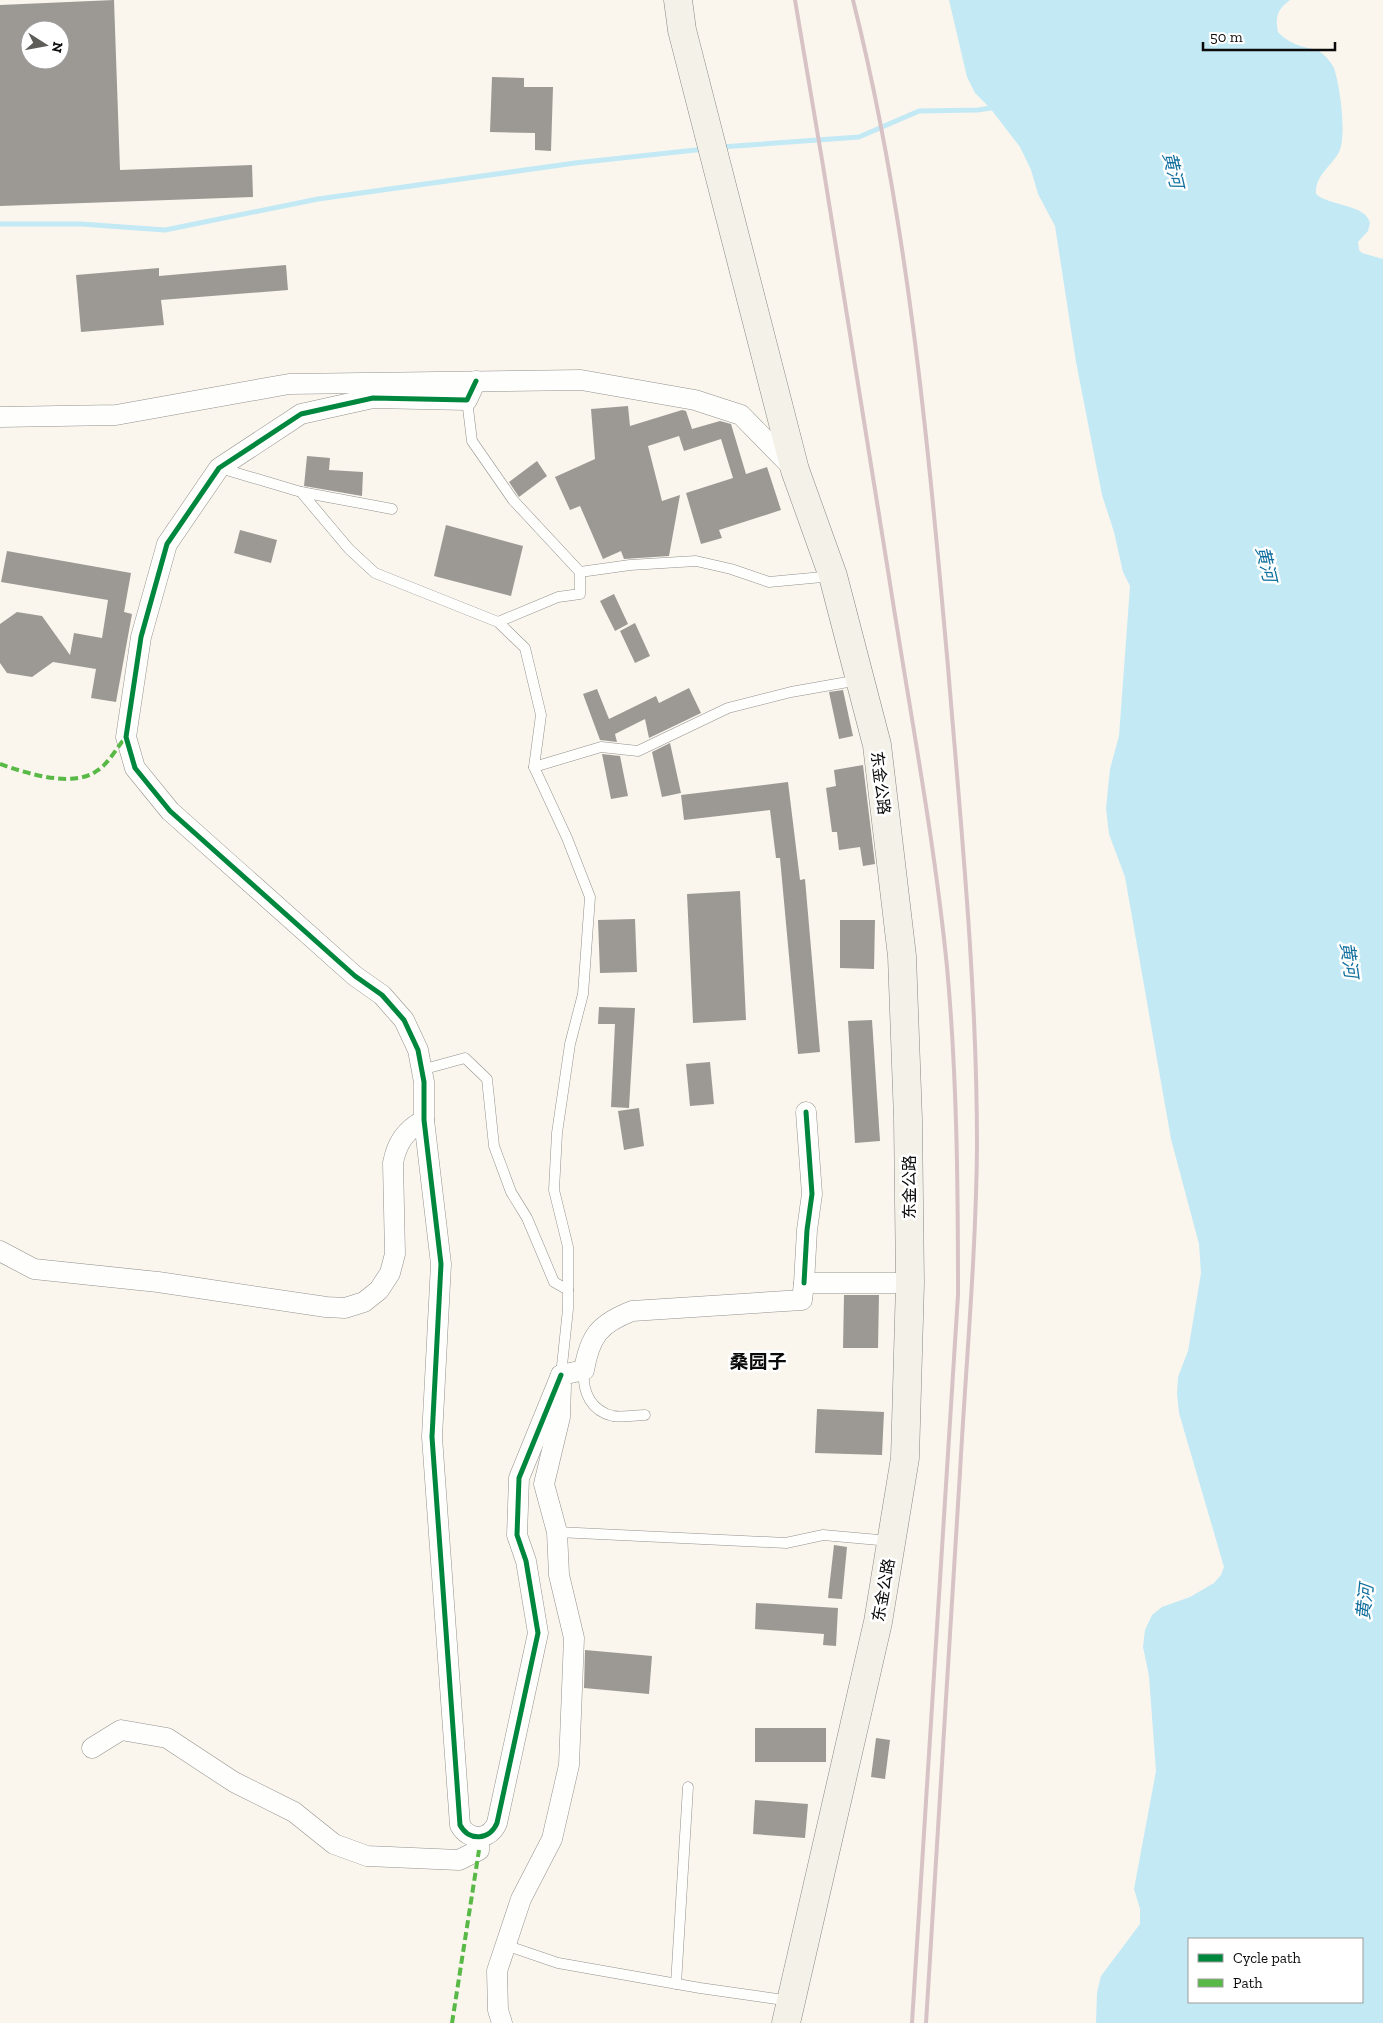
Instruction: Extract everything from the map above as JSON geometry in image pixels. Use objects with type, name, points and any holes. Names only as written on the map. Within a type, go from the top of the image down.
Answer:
[{"type":"main road","name":"东金公路","points":[[678,0],[682,30],[795,470],[833,576],[877,745],[902,956],[908,1119],[910,1283],[906,1458],[878,1622],[788,2012]]},
{"type":"street","points":[[0,417],[116,415],[289,384],[581,380],[694,400],[741,415],[795,470]]},
{"type":"street","points":[[476,381],[467,400],[373,398],[301,414],[219,468],[167,544],[141,637],[126,737],[135,768],[170,810],[355,976],[382,995],[404,1020],[418,1050],[424,1082],[424,1120],[442,1264],[432,1437],[460,1825],[468,1834],[479,1837],[490,1833],[497,1823],[538,1633],[526,1561],[517,1536],[519,1478],[561,1375]]},
{"type":"street","points":[[561,1375],[584,1370],[587,1350],[597,1332],[613,1319],[632,1311],[802,1300],[807,1230],[812,1194],[806,1112]]},
{"type":"street","points":[[0,1252],[34,1269],[158,1282],[326,1307],[345,1308],[364,1302],[379,1290],[390,1273],[395,1254],[393,1162],[395,1149],[402,1136],[412,1126],[424,1120]]},
{"type":"street","points":[[804,1283],[910,1283]]},
{"type":"street","points":[[502,2023],[498,2010],[497,1971],[521,1899],[552,1839],[569,1765],[574,1638],[559,1575],[557,1532],[544,1484],[560,1416],[561,1375]]},
{"type":"street","points":[[92,1748],[121,1730],[167,1738],[234,1782],[294,1812],[334,1844],[367,1856],[459,1860],[479,1850],[479,1837]]},
{"type":"lane","points":[[467,400],[472,441],[512,500],[580,572],[580,594],[558,597],[498,622]]},
{"type":"lane","points":[[219,468],[301,492],[392,509]]},
{"type":"lane","points":[[301,492],[348,549],[375,574],[498,622],[525,648],[541,715],[534,767],[568,838],[590,897],[583,994],[570,1044],[557,1133],[554,1190],[568,1247],[568,1309],[561,1375]]},
{"type":"lane","points":[[580,572],[630,565],[696,561],[731,569],[769,582],[833,576]]},
{"type":"lane","points":[[534,767],[601,747],[638,750],[728,708],[791,692],[859,680]]},
{"type":"lane","points":[[422,1070],[465,1058],[487,1079],[494,1146],[511,1192],[527,1218],[554,1282],[568,1290]]},
{"type":"lane","points":[[584,1370],[583,1383],[586,1395],[593,1405],[603,1412],[615,1416],[645,1415]]},
{"type":"lane","points":[[557,1532],[786,1543],[823,1535],[892,1541]]},
{"type":"lane","points":[[676,1984],[688,1787]]},
{"type":"lane","points":[[505,1945],[558,1963],[676,1984],[788,2012]]},
{"type":"water","name":"黄河","points":[[949,0],[1290,0],[1282,7],[1278,14],[1278,32],[1292,42],[1303,47],[1318,50],[1325,56],[1334,68],[1340,98],[1343,123],[1341,145],[1336,157],[1321,176],[1316,187],[1316,194],[1329,201],[1362,212],[1370,223],[1368,231],[1358,242],[1359,250],[1362,253],[1383,259],[1383,2023],[1096,2023],[1097,1993],[1101,1976],[1140,1924],[1140,1909],[1134,1889],[1156,1771],[1149,1676],[1143,1647],[1145,1630],[1152,1615],[1162,1607],[1190,1597],[1214,1583],[1221,1575],[1224,1567],[1179,1413],[1177,1394],[1178,1377],[1188,1351],[1201,1273],[1199,1244],[1171,1139],[1125,877],[1109,834],[1106,808],[1110,769],[1119,736],[1130,586],[1123,572],[1114,532],[1102,495],[1076,362],[1055,226],[1038,194],[1031,170],[1020,147],[990,108],[975,93],[967,77]]},
{"type":"building","points":[[114,0],[120,170],[252,165],[253,197],[0,206],[0,5]]},
{"type":"building","points":[[492,77],[524,78],[524,87],[553,87],[551,151],[535,150],[535,133],[490,132]]},
{"type":"building","points":[[286,265],[288,290],[161,300],[164,325],[81,332],[76,275],[159,268],[159,276]]},
{"type":"building","points":[[628,406],[630,426],[682,410],[686,411],[692,429],[720,421],[731,424],[746,474],[767,467],[781,510],[719,530],[722,538],[701,544],[686,493],[733,478],[721,439],[684,451],[679,436],[648,446],[662,501],[680,495],[669,556],[624,559],[621,551],[603,559],[580,506],[570,510],[555,477],[595,459],[591,409]]},
{"type":"building","points":[[307,456],[330,458],[329,470],[363,472],[362,496],[304,486]]},
{"type":"building","points":[[537,461],[547,476],[519,497],[509,482]]},
{"type":"building","points":[[446,525],[523,546],[511,596],[434,576]]},
{"type":"building","points":[[240,530],[277,540],[271,563],[234,553]]},
{"type":"building","points":[[7,551],[131,573],[124,612],[132,614],[116,702],[91,698],[96,669],[53,662],[32,677],[7,673],[0,663],[0,624],[17,612],[42,616],[70,655],[74,633],[102,638],[108,600],[1,582]]},
{"type":"building","points":[[614,594],[628,624],[615,631],[600,601]]},
{"type":"building","points":[[635,623],[650,656],[635,663],[620,631]]},
{"type":"building","points":[[689,688],[701,713],[649,738],[645,719],[615,734],[617,742],[600,740],[583,694],[597,689],[609,719],[656,696],[659,703]]},
{"type":"building","points":[[843,690],[853,736],[839,739],[829,692]]},
{"type":"building","points":[[670,743],[681,793],[662,797],[652,752]]},
{"type":"building","points":[[602,754],[620,756],[628,796],[611,799]]},
{"type":"building","points":[[863,765],[875,864],[863,866],[860,847],[839,850],[837,832],[832,832],[826,788],[836,786],[834,770]]},
{"type":"building","points":[[788,782],[800,880],[805,879],[820,1052],[798,1054],[780,858],[776,858],[770,810],[684,820],[681,795]]},
{"type":"building","points":[[740,891],[746,1020],[693,1023],[687,894]]},
{"type":"building","points":[[635,919],[637,972],[600,973],[598,920]]},
{"type":"building","points":[[840,920],[875,920],[874,969],[840,968]]},
{"type":"building","points":[[599,1007],[635,1008],[629,1108],[611,1107],[615,1024],[598,1024]]},
{"type":"building","points":[[872,1020],[880,1141],[855,1143],[848,1021]]},
{"type":"building","points":[[710,1062],[714,1104],[690,1106],[686,1064]]},
{"type":"building","points":[[639,1108],[644,1146],[624,1150],[618,1111]]},
{"type":"building","points":[[844,1295],[879,1295],[878,1348],[843,1348]]},
{"type":"building","points":[[817,1409],[884,1412],[882,1455],[815,1453]]},
{"type":"building","points":[[834,1545],[847,1547],[842,1599],[828,1598]]},
{"type":"building","points":[[756,1603],[838,1608],[836,1646],[823,1645],[824,1634],[755,1629]]},
{"type":"building","points":[[585,1650],[652,1656],[649,1694],[584,1688]]},
{"type":"building","points":[[755,1728],[826,1728],[826,1762],[755,1762]]},
{"type":"building","points":[[876,1738],[890,1740],[885,1779],[871,1777]]},
{"type":"building","points":[[755,1800],[808,1804],[805,1838],[753,1834]]},
{"type":"waterway","points":[[721,147],[859,137],[919,111],[978,110],[997,107]]},
{"type":"waterway","points":[[0,224],[81,224],[165,230],[318,199],[575,163],[705,149]]},
{"type":"railway","points":[[795,0],[928,820],[942,918],[953,1049],[958,1295],[912,2023]]},
{"type":"railway","points":[[853,0],[872,82],[888,165],[902,248],[924,415],[958,786],[974,1026],[977,1146],[975,1228],[926,2023]]},
{"type":"marked path","points":[[0,764],[50,778],[63,779],[88,776],[102,767],[126,737]]},
{"type":"marked path","points":[[452,2023],[479,1850]]},
{"type":"cycle path","points":[[476,381],[467,400],[373,398],[301,414],[219,468],[167,544],[141,637],[126,737],[135,768],[170,811],[355,976],[382,995],[404,1020],[418,1050],[424,1082],[424,1120],[441,1264],[432,1437],[460,1825],[469,1834],[479,1837],[490,1833],[497,1823],[538,1633],[526,1561],[517,1535],[519,1478],[561,1375]]},
{"type":"cycle path","points":[[804,1283],[807,1230],[812,1194],[806,1112]]},
{"type":"district","name":"桑园子","points":[[758,1361]]}]
